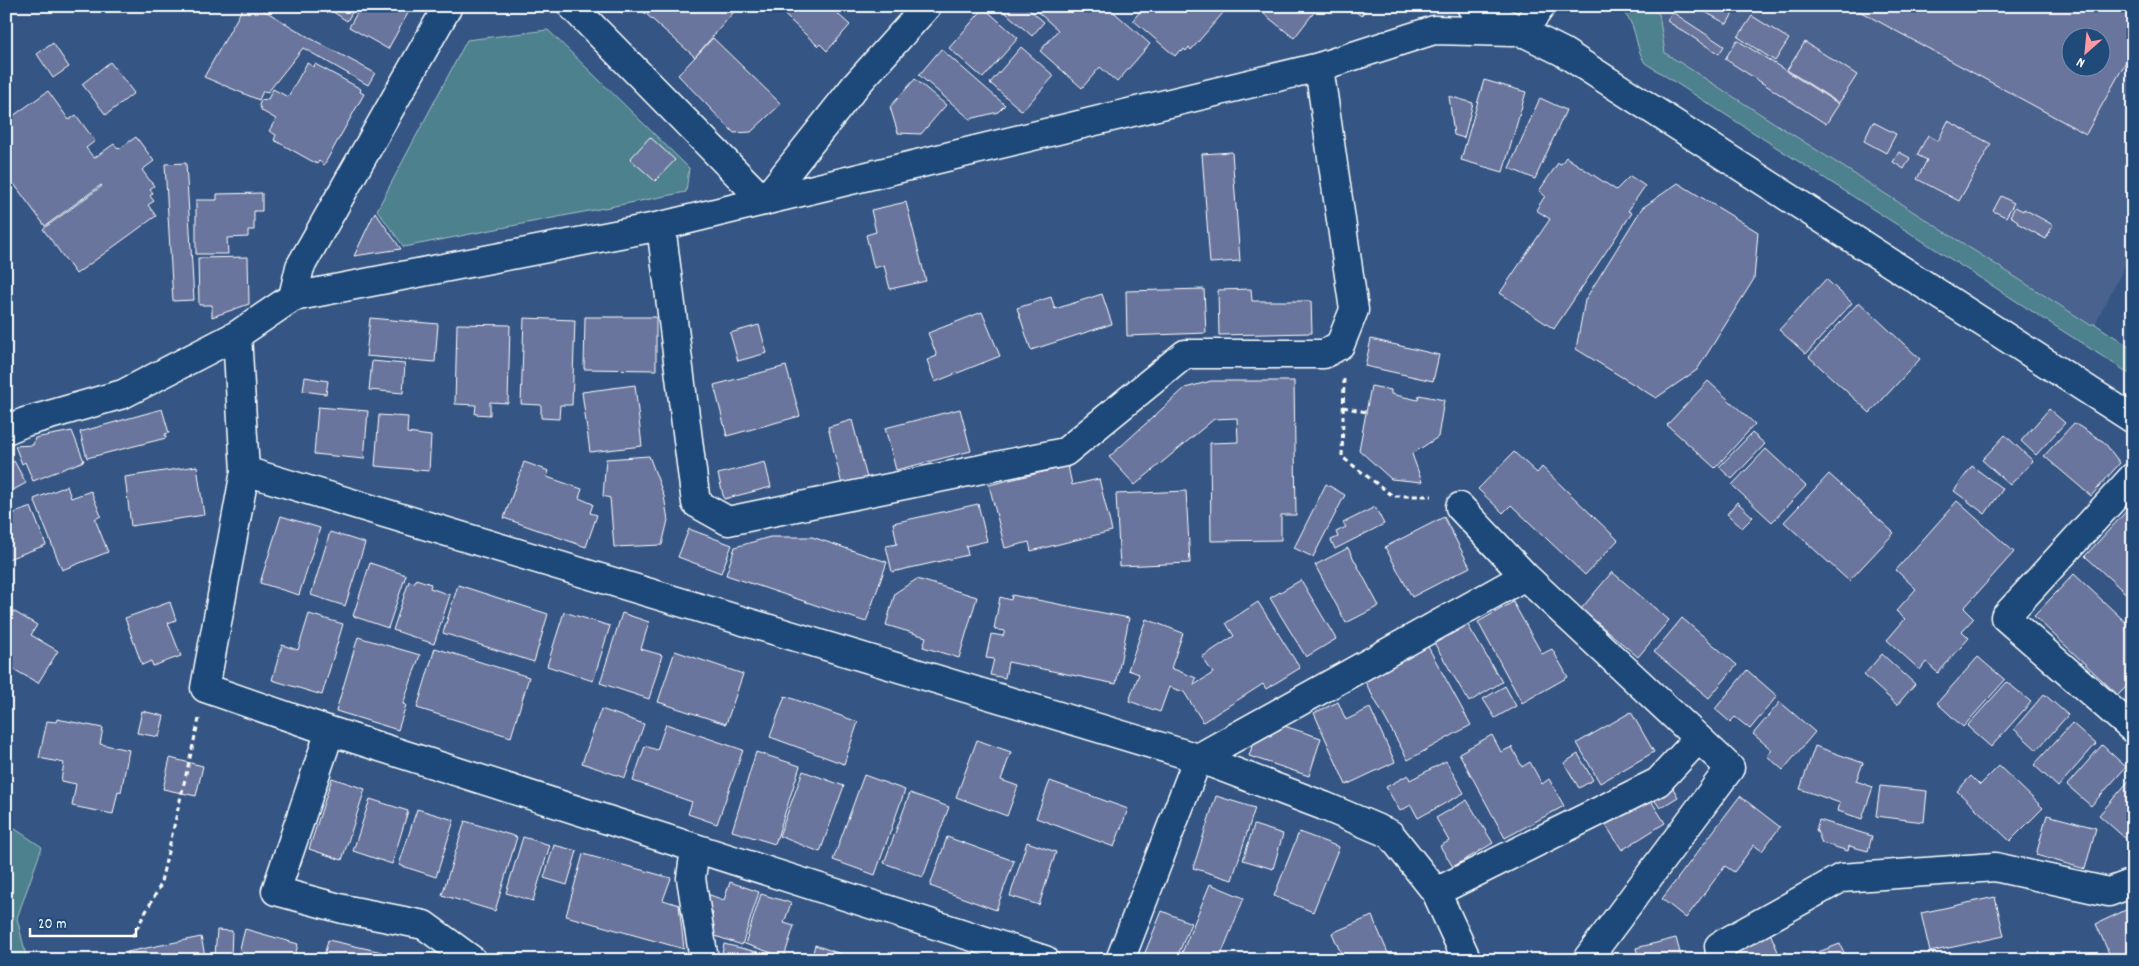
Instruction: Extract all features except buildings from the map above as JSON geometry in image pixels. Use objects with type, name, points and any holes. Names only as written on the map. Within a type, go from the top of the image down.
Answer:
[{"type":"street","points":[[293,298],[300,267],[448,6]]},
{"type":"street","points":[[572,6],[764,200]]},
{"type":"street","points":[[764,200],[856,85],[927,6]]},
{"type":"street","points":[[1471,6],[1563,52],[2133,420]]},
{"type":"street","points":[[1522,33],[1541,6]]},
{"type":"street","points":[[6,430],[25,422],[123,394],[237,335],[293,298],[661,226],[1319,67],[1434,30],[1522,33]]},
{"type":"street","points":[[661,226],[696,503],[728,521],[1065,452],[1185,354],[1324,354],[1340,346],[1354,310],[1319,67]]},
{"type":"street","points":[[237,335],[245,471],[205,688],[330,731],[1045,960]]},
{"type":"street","points":[[245,471],[1198,758],[1324,806],[1390,834],[1436,892],[1467,960]]},
{"type":"street","points":[[2133,477],[2006,617],[2133,729]]},
{"type":"street","points":[[1449,501],[1525,576],[1730,768],[1588,958],[1589,960]]},
{"type":"street","points":[[1120,960],[1198,758],[1525,576]]},
{"type":"street","points":[[330,731],[276,891],[343,909],[424,925],[472,960]]},
{"type":"street","points":[[1436,892],[1658,782],[1698,739]]},
{"type":"street","points":[[695,848],[691,878],[704,960]]},
{"type":"street","points":[[1721,960],[1719,946],[1841,878],[1995,867],[2109,892],[2133,883]]},
{"type":"path","points":[[1344,373],[1342,457],[1393,496],[1449,501]]},
{"type":"path","points":[[1343,407],[1366,412]]},
{"type":"path","points":[[132,937],[160,886],[178,816],[205,688]]},
{"type":"shaded area","points":[[1646,6],[2133,6],[2133,250],[2095,324],[2090,324],[1665,53],[1659,14]]},
{"type":"green space","points":[[1615,6],[1646,6],[1659,14],[1665,53],[2089,324],[2095,324],[2133,349],[2133,376],[1645,63],[1632,26],[1623,12]]},
{"type":"green space","points":[[548,30],[689,168],[686,192],[404,247],[377,210],[467,40]]},
{"type":"green space","points":[[6,823],[42,847],[17,918],[27,960],[6,960]]}]
